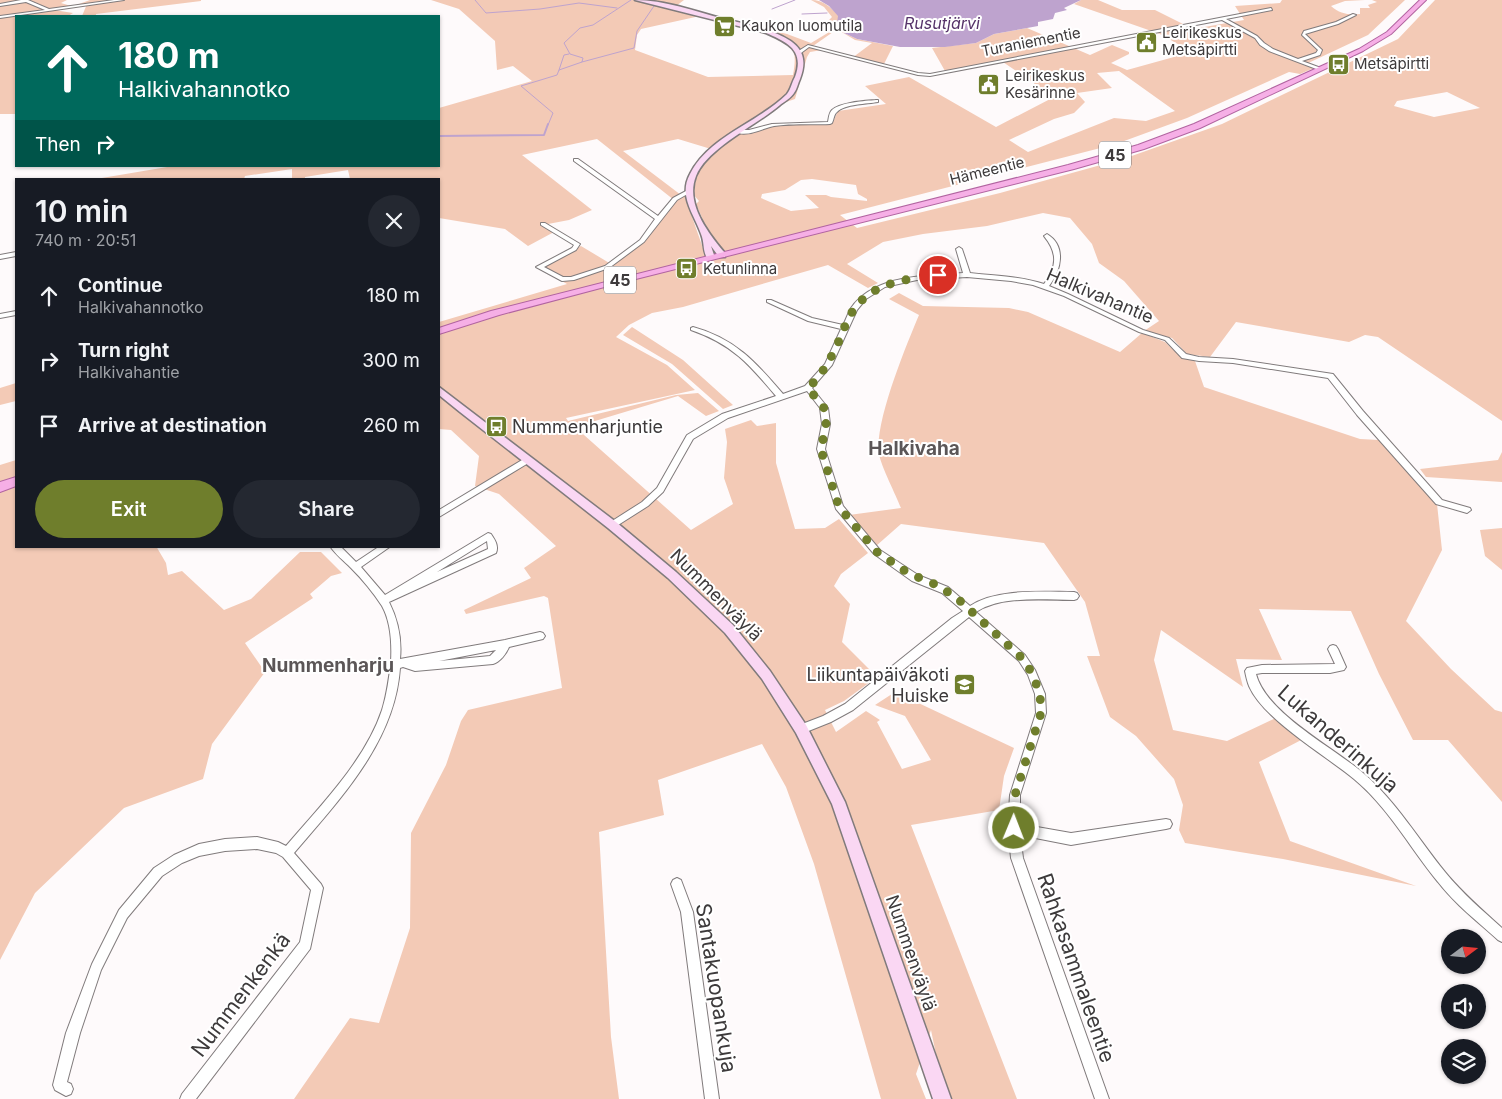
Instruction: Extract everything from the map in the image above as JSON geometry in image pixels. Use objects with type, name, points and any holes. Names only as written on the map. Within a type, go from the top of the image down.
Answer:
[{"type":"main road","points":[[637,0],[677,8],[768,32],[786,40],[800,52],[799,73],[790,93],[766,114],[722,143],[693,174],[688,192],[695,214],[706,236],[707,251],[717,256]]},
{"type":"main road","name":"Hämeentie","points":[[440,331],[529,305],[1071,167],[1141,147],[1197,126],[1382,38],[1396,28],[1423,0]]},
{"type":"main road","name":"Hämeentie","points":[[440,337],[529,305]]},
{"type":"main road","name":"Nummenväylä","points":[[440,391],[672,575],[730,629],[766,674],[801,729],[838,802],[942,1099]]},
{"type":"main road","points":[[0,480],[15,474]]},
{"type":"main road","points":[[0,487],[15,481]]},
{"type":"street","points":[[0,17],[122,0]]},
{"type":"street","points":[[0,5],[25,1],[50,10]]},
{"type":"street","name":"Turaniementie","points":[[800,52],[808,46],[918,74],[930,75],[1271,9]]},
{"type":"street","points":[[1297,62],[1318,54],[1320,50],[1304,36],[1305,32],[1337,23],[1354,15]]},
{"type":"street","points":[[1222,18],[1256,37],[1266,47],[1297,62],[1319,69]]},
{"type":"street","points":[[738,132],[749,132],[772,125],[830,123],[832,115],[837,109],[861,102],[876,101]]},
{"type":"street","points":[[576,160],[658,219]]},
{"type":"street","points":[[543,224],[577,244],[574,249],[539,267],[562,279],[572,279],[612,265],[642,241],[675,199],[688,192]]},
{"type":"street","points":[[1045,287],[1057,266],[1055,243],[1047,236]]},
{"type":"street","points":[[959,250],[967,275]]},
{"type":"street","points":[[0,257],[15,254]]},
{"type":"street","name":"Halkivahantie","points":[[808,388],[828,365],[854,309],[864,298],[883,286],[916,278],[967,275],[1010,279],[1045,287],[1142,331],[1168,339],[1184,356],[1330,376],[1360,413],[1440,502],[1467,510]]},
{"type":"street","points":[[769,301],[810,320],[845,328]]},
{"type":"street","points":[[0,316],[15,313]]},
{"type":"street","points":[[693,329],[709,333],[740,351],[781,396]]},
{"type":"street","points":[[612,526],[645,504],[660,490],[690,437],[725,416],[808,388],[824,408],[826,424],[821,450],[839,507],[877,552],[915,578],[945,590],[970,611]]},
{"type":"street","points":[[440,513],[527,460]]},
{"type":"street","points":[[383,601],[488,536],[492,543],[493,551],[394,595]]},
{"type":"street","points":[[287,853],[343,786],[370,747],[385,713],[400,664],[393,624],[383,601],[355,567],[336,548]]},
{"type":"street","points":[[355,567],[384,548]]},
{"type":"street","points":[[801,729],[827,719],[849,707],[970,611],[988,602],[1028,596],[1074,596]]},
{"type":"street","name":"Rahkasammaleentie","points":[[970,611],[1022,658],[1032,673],[1040,694],[1041,713],[1038,726],[1015,795],[1014,828],[1017,858],[1102,1099]]},
{"type":"street","points":[[400,664],[415,667],[493,660],[503,650],[505,644],[540,636]]},
{"type":"street","name":"Lukanderinkuja","points":[[1333,649],[1341,666],[1330,670],[1262,669],[1250,671],[1250,680],[1262,698],[1303,735],[1360,777],[1390,807],[1421,851],[1454,892],[1502,936]]},
{"type":"street","points":[[1014,828],[1071,839],[1166,824]]},
{"type":"street","name":"Nummenkenkä","points":[[66,1089],[60,1085],[73,1033],[96,968],[123,914],[158,872],[199,850],[225,845],[257,843],[278,848],[287,853],[317,888],[306,945],[187,1099]]},
{"type":"street","name":"Santakuopankuja","points":[[677,884],[687,912],[712,1099]]},
{"type":"shaded area","points":[[0,0],[67,0],[61,3],[71,6],[0,16]]},
{"type":"shaded area","points":[[90,0],[201,0],[96,15],[82,15],[87,4],[79,4]]},
{"type":"shaded area","points":[[431,0],[684,0],[676,6],[787,34],[811,43],[836,28],[825,24],[832,17],[824,7],[811,0],[816,0],[826,5],[839,16],[837,23],[843,27],[839,29],[846,30],[844,33],[857,39],[893,46],[883,66],[852,58],[872,43],[855,40],[840,31],[833,32],[813,46],[822,50],[810,52],[807,57],[795,99],[786,102],[742,132],[772,125],[832,124],[838,111],[886,104],[865,86],[909,77],[996,127],[1054,97],[1000,60],[945,71],[932,48],[976,43],[994,34],[1027,28],[1090,55],[1112,45],[1129,52],[1129,54],[1111,63],[1127,70],[1192,52],[1160,34],[1074,4],[1081,0],[1098,0],[1122,10],[1155,10],[1193,29],[1244,20],[1235,6],[1280,3],[1282,0],[1365,0],[1345,1],[1331,6],[1348,14],[1360,14],[1360,8],[1370,8],[1368,5],[1377,2],[1372,0],[1405,0],[1368,35],[1304,65],[1314,68],[1300,74],[1289,72],[1187,118],[1116,144],[840,215],[857,228],[1000,193],[1126,158],[1222,124],[1398,39],[1435,0],[1502,0],[1502,421],[1378,337],[1365,335],[1349,342],[1236,322],[1210,357],[1187,354],[1172,338],[1144,331],[1159,321],[1124,281],[1099,263],[1092,244],[1070,218],[1043,213],[987,226],[923,234],[883,242],[847,264],[878,283],[868,288],[828,265],[683,307],[652,313],[629,325],[616,337],[667,365],[695,390],[566,418],[568,421],[676,395],[698,393],[719,411],[706,416],[678,396],[575,427],[691,530],[733,504],[724,478],[727,442],[725,429],[751,420],[757,426],[776,423],[776,463],[795,529],[825,528],[839,519],[868,553],[841,574],[834,586],[850,604],[842,642],[877,677],[844,701],[825,710],[836,732],[866,711],[880,720],[877,722],[902,769],[931,760],[905,716],[875,705],[895,692],[1014,748],[1004,776],[999,810],[911,825],[1017,1099],[950,1099],[940,1074],[931,1030],[916,1074],[926,1099],[881,1099],[814,864],[786,787],[762,744],[658,780],[664,815],[599,832],[611,1037],[619,1099],[294,1099],[350,1018],[379,1023],[410,928],[411,833],[446,765],[461,721],[468,710],[562,688],[548,598],[544,596],[466,614],[464,610],[531,578],[524,568],[556,546],[499,494],[475,486],[479,456],[451,430],[440,429],[440,322],[567,284],[536,267],[581,246],[611,264],[638,243],[674,200],[597,139],[522,155],[592,210],[569,220],[548,224],[554,232],[528,246],[505,229],[440,218],[440,178],[350,178],[348,170],[305,178],[292,178],[292,169],[245,176],[244,178],[102,178],[167,167],[440,167],[440,108],[532,81],[513,66],[497,70],[495,41],[459,9]],"holes":[[[700,16],[749,28],[787,42],[792,47],[794,53],[793,75],[708,77],[635,50],[637,35],[641,29]],[[1119,71],[1175,111],[1146,121],[1114,118],[1028,152],[1009,140],[1054,119],[1074,113],[1085,102],[1077,93],[1112,88],[1097,73]],[[1447,92],[1480,108],[1434,117],[1394,106],[1397,101]],[[678,139],[711,149],[689,182],[692,193],[699,201],[696,204],[706,227],[720,247],[704,251],[684,194],[681,195],[623,151]],[[812,179],[856,185],[858,194],[867,199],[867,201],[826,195],[805,195],[819,208],[791,211],[761,198],[762,194],[785,190],[801,180]]]},
{"type":"shaded area","points":[[54,10],[73,13],[70,15],[15,15]]},
{"type":"shaded area","points":[[15,15],[15,114],[0,114],[0,17]]},
{"type":"shaded area","points":[[899,293],[923,306],[1009,308],[1028,312],[1120,352],[1142,333],[1165,342],[1181,357],[1195,361],[1204,387],[1360,439],[1379,440],[1437,504],[1442,550],[1406,621],[1451,669],[1495,710],[1502,712],[1502,802],[1448,740],[1413,740],[1379,674],[1351,611],[1259,609],[1282,660],[1236,659],[1243,687],[1161,630],[1154,660],[1173,730],[1227,741],[1280,716],[1305,738],[1259,762],[1290,841],[1416,886],[1283,859],[1185,843],[1179,830],[1183,805],[1174,779],[1136,736],[1110,717],[1087,656],[1100,656],[1085,602],[1044,543],[901,524],[876,546],[849,515],[901,508],[879,454],[881,424],[892,384],[919,315],[889,299]]},
{"type":"shaded area","points":[[632,327],[683,360],[733,405],[723,409],[672,364],[623,335]]},
{"type":"shaded area","points":[[15,383],[15,401],[0,405],[0,388]]},
{"type":"shaded area","points":[[1502,452],[1502,482],[1426,477],[1420,469],[1498,460]]},
{"type":"shaded area","points":[[15,460],[15,548],[157,548],[166,563],[168,575],[182,571],[224,610],[251,599],[300,552],[321,552],[342,573],[331,576],[310,594],[313,598],[245,643],[265,672],[212,744],[203,779],[124,808],[35,893],[0,960],[0,465]]},
{"type":"shaded area","points":[[1502,528],[1502,570],[1485,556],[1480,530]]},
{"type":"water","name":"Rusutjärvi","points":[[819,0],[1081,0],[1064,8],[1067,10],[1055,13],[1053,19],[1038,22],[1038,26],[994,34],[976,43],[945,47],[900,47],[857,39],[844,33],[846,29],[837,23],[838,16],[829,6]]},
{"type":"waterway","points":[[475,0],[486,13],[540,9],[579,3],[617,8]]},
{"type":"waterway","points":[[582,62],[583,58],[570,54],[564,43],[580,28],[593,25],[631,0]]},
{"type":"waterway","points":[[772,9],[795,0]]},
{"type":"waterway","points":[[582,62],[634,48],[637,31],[654,6]]},
{"type":"waterway","points":[[802,14],[827,13]]},
{"type":"waterway","points":[[559,70],[564,55],[569,54]]},
{"type":"waterway","points":[[559,70],[582,62]]},
{"type":"waterway","points":[[548,125],[553,113],[521,86],[557,75],[559,70]]},
{"type":"waterway","points":[[440,136],[544,135],[548,124]]},
{"type":"place","name":"Kaukon luomutila","points":[[725,26]]},
{"type":"place","name":"Leirikeskus Metsäpirtti","points":[[1146,42]]},
{"type":"place","name":"Metsäpirtti","points":[[1338,64]]},
{"type":"place","name":"Leirikeskus Kesärinne","points":[[989,85]]},
{"type":"place","name":"Ketunlinna","points":[[687,269]]},
{"type":"place","name":"Nummenharjuntie","points":[[496,427]]},
{"type":"place","name":"Liikuntapäiväkoti Huiske","points":[[965,685]]},
{"type":"district","name":"Halkivaha","points":[[914,448]]},
{"type":"district","name":"Nummenharju","points":[[328,665]]},
{"type":"route","points":[[938,275],[899,281],[883,286],[864,298],[854,309],[828,365],[808,388],[824,408],[826,424],[821,450],[839,507],[877,552],[915,578],[939,586],[959,600],[1022,658],[1032,673],[1040,694],[1041,713],[1015,795],[1014,828]]}]
